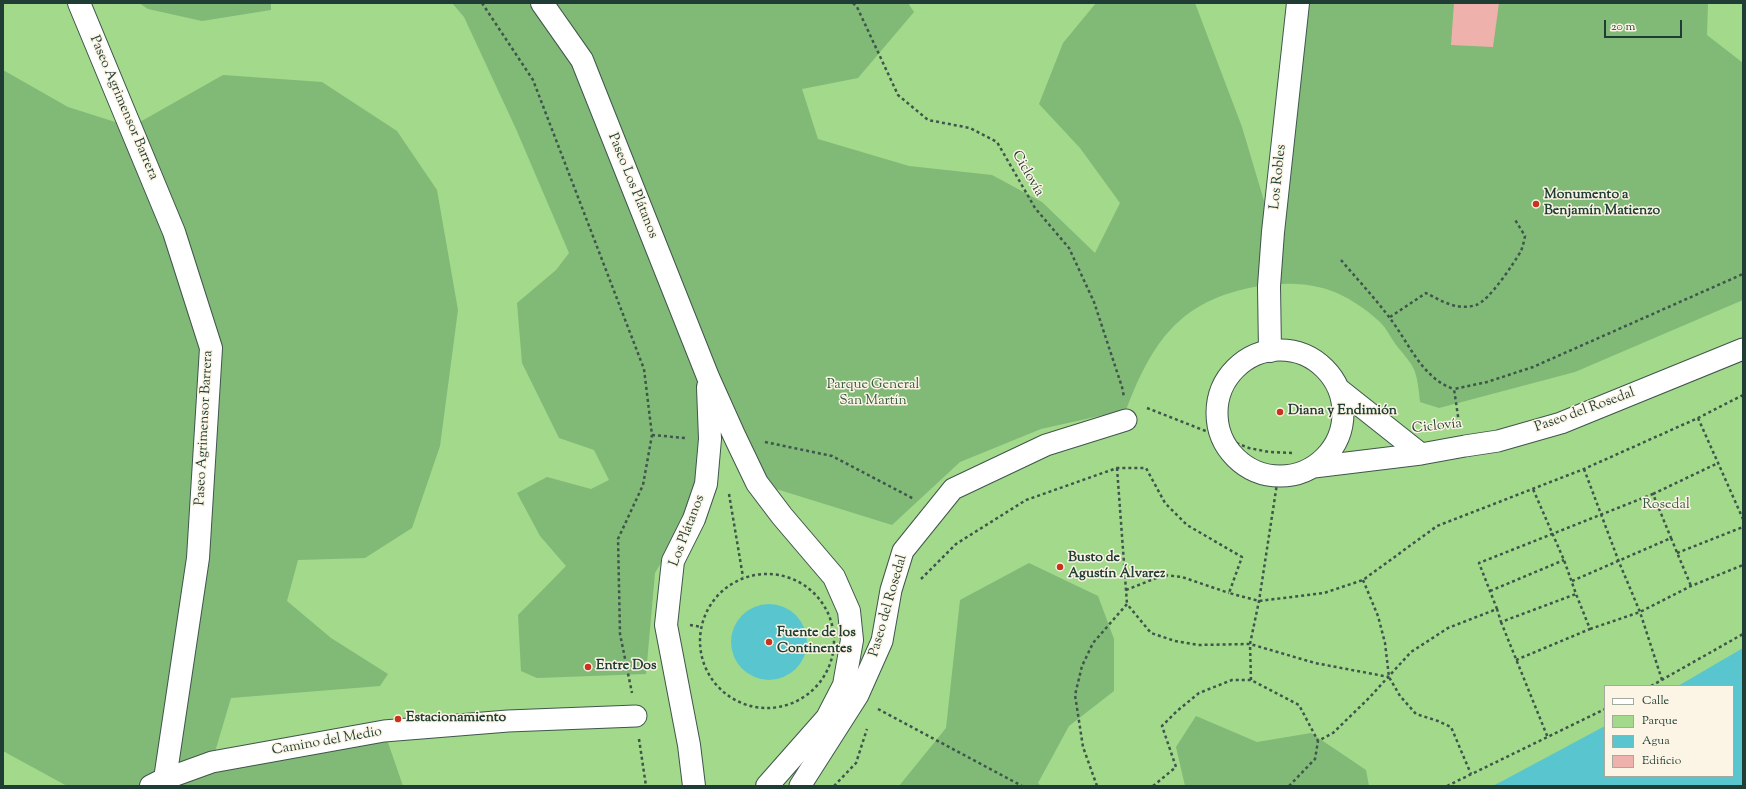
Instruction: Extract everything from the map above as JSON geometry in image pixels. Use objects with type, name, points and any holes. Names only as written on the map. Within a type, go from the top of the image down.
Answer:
[{"type":"street","name":"Paseo Agrimensor Barrera","points":[[79,3],[174,232],[211,348],[198,558],[158,782]]},
{"type":"street","name":"Paseo Los Plátanos","points":[[542,3],[582,60],[708,377]]},
{"type":"street","name":"Los Robles","points":[[1270,351],[1269,286],[1273,232],[1298,3]]},
{"type":"street","name":"Paseo del Rosedal","points":[[1314,467],[1421,454],[1498,440],[1561,423],[1743,349]]},
{"type":"street","points":[[1270,351],[1291,351],[1311,358],[1328,371],[1338,390],[1343,406],[1343,424],[1338,440],[1314,467],[1297,475],[1278,477],[1259,473],[1242,464],[1229,450],[1221,437],[1217,411],[1223,386],[1239,364],[1254,356],[1270,351]]},
{"type":"street","points":[[708,377],[734,435],[758,483],[782,516],[834,577],[849,611],[852,640],[844,685],[827,718],[767,786]]},
{"type":"street","name":"Los Plátanos","points":[[694,786],[689,745],[666,625],[673,561],[694,519],[706,484],[710,439],[708,377]]},
{"type":"street","points":[[1338,390],[1421,454]]},
{"type":"street","name":"Paseo del Rosedal","points":[[800,786],[858,695],[882,641],[891,590],[903,551],[953,489],[1046,445],[1126,415]]},
{"type":"street","name":"Camino del Medio","points":[[158,782],[212,762],[384,732],[508,722],[636,716]]},
{"type":"path","points":[[482,3],[533,80],[644,369],[652,435],[643,485],[618,539],[620,634],[636,716],[646,786]]},
{"type":"path","name":"Ciclovía","points":[[853,3],[857,7],[898,96],[928,120],[970,128],[997,142],[1035,208],[1069,248],[1094,302],[1122,387],[1126,415]]},
{"type":"path","points":[[1390,317],[1426,293],[1449,305],[1462,307],[1477,305],[1487,297],[1499,283],[1521,250],[1525,236],[1514,218]]},
{"type":"path","points":[[1341,260],[1390,317],[1424,368],[1444,386],[1454,389],[1487,382],[1533,367],[1743,274]]},
{"type":"path","points":[[1454,389],[1461,436],[1465,446]]},
{"type":"path","points":[[1126,590],[1164,575],[1182,577],[1229,593],[1259,601],[1324,593],[1363,580],[1437,526],[1584,469],[1698,418],[1743,395]]},
{"type":"path","points":[[1126,415],[1149,407],[1249,448],[1269,452],[1293,453],[1330,449]]},
{"type":"path","points":[[1698,418],[1742,512],[1743,519]]},
{"type":"path","points":[[652,435],[710,439]]},
{"type":"path","points":[[734,435],[832,456],[918,501],[933,514]]},
{"type":"path","points":[[1548,738],[1479,563],[1653,494],[1718,463]]},
{"type":"path","points":[[1117,468],[1127,604],[1151,633],[1175,641],[1198,645],[1250,644],[1315,663],[1389,677]]},
{"type":"path","points":[[918,582],[956,544],[1026,500],[1117,468],[1146,468],[1165,503],[1187,525],[1242,557],[1229,593]]},
{"type":"path","points":[[1584,469],[1619,562],[1640,612],[1662,680]]},
{"type":"path","points":[[1251,680],[1250,644],[1259,601],[1278,477]]},
{"type":"path","points":[[1532,489],[1564,560],[1590,629]]},
{"type":"path","points":[[729,492],[743,577]]},
{"type":"path","points":[[1653,494],[1691,586]]},
{"type":"path","points":[[1677,553],[1743,527]]},
{"type":"path","points":[[1572,581],[1619,562],[1671,538]]},
{"type":"path","points":[[1490,592],[1564,560]]},
{"type":"path","points":[[1516,660],[1590,629],[1640,612],[1691,586],[1743,565]]},
{"type":"path","points":[[769,573],[792,578],[812,590],[826,608],[834,630],[834,654],[825,675],[812,692],[795,703],[774,708],[753,707],[733,699],[717,686],[706,668],[701,648],[702,627],[710,605],[726,588],[743,577],[769,573]]},
{"type":"path","points":[[1363,580],[1378,616],[1385,643],[1389,677],[1400,696],[1416,714],[1451,727],[1471,774]]},
{"type":"path","points":[[1501,622],[1576,594]]},
{"type":"path","points":[[1097,786],[1084,747],[1075,695],[1082,666],[1093,643],[1127,604]]},
{"type":"path","points":[[1318,741],[1333,733],[1389,677],[1411,652],[1448,628],[1497,609]]},
{"type":"path","points":[[1653,685],[1743,634]]},
{"type":"path","points":[[1153,786],[1176,767],[1162,726],[1176,711],[1199,693],[1232,680],[1251,680],[1298,705],[1318,741],[1315,759],[1289,786]]},
{"type":"path","points":[[874,706],[1022,786]]},
{"type":"path","points":[[1447,786],[1604,710]]},
{"type":"path","points":[[834,786],[856,763],[867,728]]},
{"type":"green space","name":"Parque General San Martín","points":[[3,3],[1743,3],[1743,786],[3,786]]},
{"type":"green space","points":[[139,3],[271,3],[271,10],[202,21],[148,9]]},
{"type":"green space","points":[[452,3],[908,3],[914,12],[858,78],[802,89],[818,139],[909,166],[992,175],[1042,202],[1095,253],[1120,203],[1080,148],[1039,104],[1063,43],[1096,3],[1195,3],[1242,127],[1273,231],[1298,3],[1708,3],[1707,35],[1743,63],[1743,300],[1575,372],[1439,408],[1420,402],[1417,379],[1411,364],[1380,322],[1369,312],[1349,299],[1329,290],[1293,284],[1274,284],[1235,292],[1216,298],[1199,306],[1174,326],[1149,359],[1136,384],[1126,410],[1041,429],[960,462],[892,525],[757,483],[708,378],[700,497],[655,573],[646,674],[537,678],[521,671],[518,615],[566,566],[540,536],[517,493],[547,477],[591,489],[609,480],[594,450],[559,438],[522,363],[517,303],[556,270],[569,253],[516,129],[464,17]]},
{"type":"green space","points":[[3,70],[68,107],[131,127],[223,75],[322,82],[397,131],[437,190],[458,310],[440,446],[412,528],[365,558],[298,560],[287,601],[331,638],[388,674],[380,686],[231,698],[212,762],[384,731],[403,786],[67,786],[3,751]]},
{"type":"green space","points":[[1029,563],[1098,596],[1114,639],[1114,691],[1069,726],[1038,783],[1041,786],[899,786],[946,728],[960,600]]},
{"type":"green space","points":[[1196,716],[1257,742],[1311,733],[1366,770],[1369,786],[1185,786],[1176,747]]},
{"type":"water","points":[[769,604],[783,607],[796,615],[804,628],[807,642],[804,656],[796,669],[783,677],[769,680],[755,677],[742,669],[734,656],[731,642],[734,628],[742,615],[755,607]]},
{"type":"water","points":[[1743,648],[1743,786],[1493,786],[1604,727],[1604,777],[1734,777],[1734,685],[1680,685]]},
{"type":"building","points":[[1454,3],[1499,3],[1493,47],[1451,45]]},
{"type":"place","name":"Monumento a Benjamín Matienzo","points":[[1536,204]]},
{"type":"place","name":"Diana y Endimión","points":[[1280,412]]},
{"type":"place","name":"Busto de Agustín Álvarez","points":[[1060,567]]},
{"type":"place","name":"Fuente de los Continentes","points":[[769,642]]},
{"type":"place","name":"Entre Dos","points":[[588,667]]},
{"type":"place","name":"Estacionamiento","points":[[398,719]]},
{"type":"park label","name":"Rosedal","points":[[1666,506]]}]
